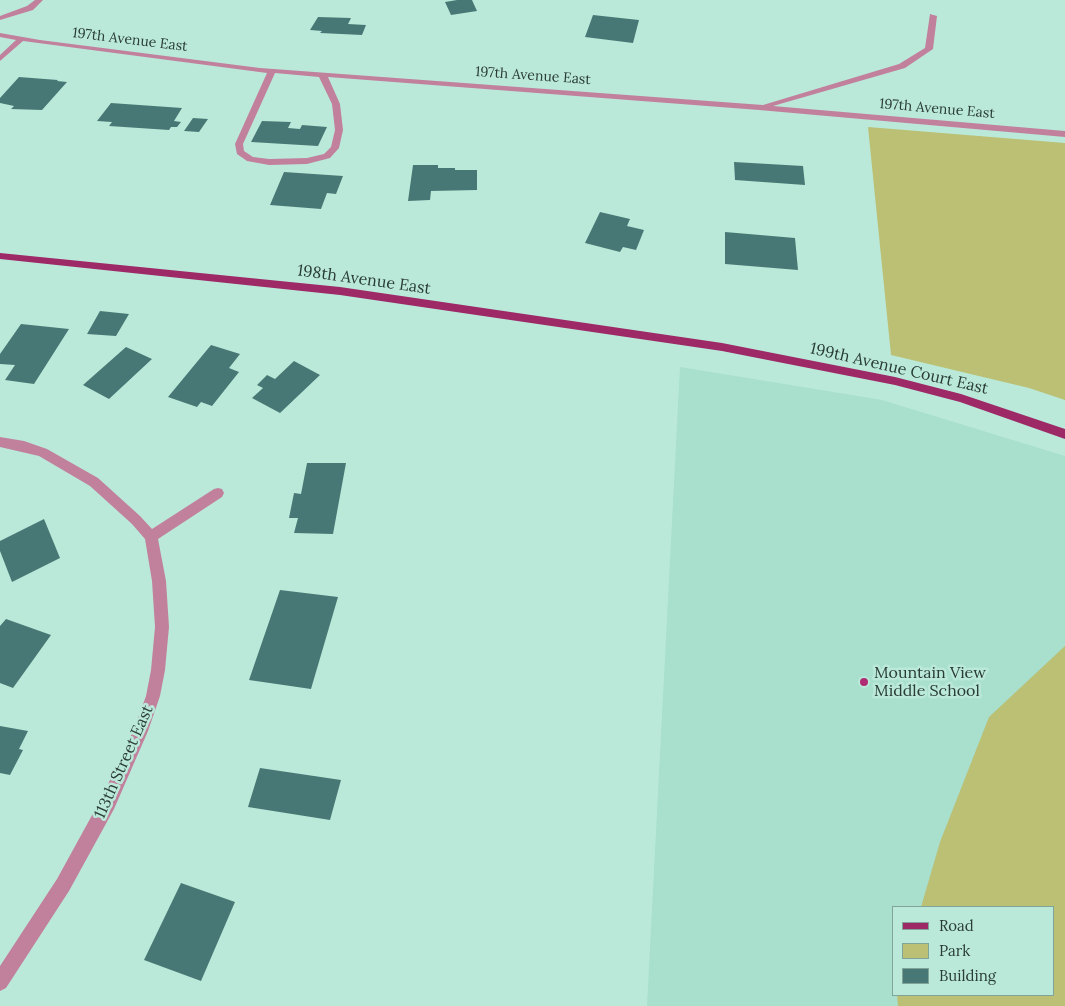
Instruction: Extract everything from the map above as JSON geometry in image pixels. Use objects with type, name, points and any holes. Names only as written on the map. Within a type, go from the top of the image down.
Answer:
[{"type":"main road","name":"198th Avenue East","points":[[0,256],[340,291],[722,347]]},
{"type":"main road","name":"199th Avenue Court East","points":[[722,347],[895,381],[961,398],[1065,434]]},
{"type":"street","points":[[0,18],[30,8],[39,0]]},
{"type":"street","points":[[759,106],[902,66],[929,49],[932,16]]},
{"type":"street","name":"197th Avenue East","points":[[0,34],[21,39],[272,71],[759,106],[1065,134]]},
{"type":"street","points":[[0,59],[21,39]]},
{"type":"street","points":[[272,71],[239,144],[240,152],[250,159],[269,162],[307,161],[327,156],[334,148],[339,130],[336,104],[322,74]]},
{"type":"street","points":[[0,442],[24,446],[43,452],[94,482],[136,520],[151,537],[218,493]]},
{"type":"street","name":"113th Street East","points":[[0,982],[63,884],[104,811],[141,731],[153,696],[158,670],[162,627],[159,581],[151,537]]},
{"type":"shaded area","name":"Mountain View Middle School","points":[[680,367],[882,400],[1065,456],[1065,1006],[647,1006]]},
{"type":"green space","points":[[868,127],[1065,143],[1065,400],[1029,388],[891,355]]},
{"type":"green space","points":[[1065,646],[1065,1006],[898,1006],[897,996],[1055,996],[1055,906],[921,906],[940,842],[989,717]]},
{"type":"building","points":[[472,0],[477,11],[451,15],[445,2]]},
{"type":"building","points":[[593,15],[639,20],[633,43],[585,37]]},
{"type":"building","points":[[318,17],[351,18],[348,24],[366,25],[362,35],[320,33],[322,31],[310,30]]},
{"type":"building","points":[[19,77],[67,82],[42,110],[11,109],[14,106],[0,103],[0,98]]},
{"type":"building","points":[[111,103],[182,108],[174,121],[181,122],[177,127],[171,127],[169,130],[109,126],[112,122],[97,121]]},
{"type":"building","points":[[193,118],[208,119],[199,132],[184,131]]},
{"type":"building","points":[[262,121],[291,122],[288,128],[300,129],[302,125],[327,127],[318,146],[251,142]]},
{"type":"building","points":[[734,162],[803,166],[805,185],[735,180]]},
{"type":"building","points":[[413,165],[438,165],[438,168],[477,170],[477,190],[431,191],[430,200],[408,201]]},
{"type":"building","points":[[284,172],[343,176],[336,194],[327,193],[321,209],[270,205]]},
{"type":"building","points":[[600,212],[630,219],[627,226],[644,230],[636,250],[623,247],[620,252],[585,243]]},
{"type":"building","points":[[725,232],[795,238],[798,270],[725,264]]},
{"type":"building","points":[[100,311],[129,314],[116,336],[87,334]]},
{"type":"building","points":[[21,324],[69,329],[34,384],[5,380],[15,365],[0,364],[0,354]]},
{"type":"building","points":[[211,345],[240,354],[229,368],[239,372],[212,406],[201,402],[197,407],[168,397]]},
{"type":"building","points":[[126,347],[152,359],[109,399],[83,385]]},
{"type":"building","points":[[294,361],[320,375],[280,413],[252,398],[263,388],[257,385],[267,375],[275,379]]},
{"type":"building","points":[[307,463],[346,463],[333,534],[294,533],[298,518],[289,518],[294,493],[301,494]]},
{"type":"building","points":[[44,519],[60,558],[12,582],[0,551],[0,541]]},
{"type":"building","points":[[280,590],[338,597],[311,689],[249,680]]},
{"type":"building","points":[[6,619],[51,635],[13,688],[0,683],[0,626]]},
{"type":"building","points":[[0,726],[28,731],[19,749],[23,750],[10,775],[0,773]]},
{"type":"building","points":[[260,768],[341,780],[330,820],[248,807]]},
{"type":"building","points":[[181,883],[235,902],[201,981],[144,960]]},
{"type":"place","name":"Mountain View Middle School","points":[[864,682]]}]
